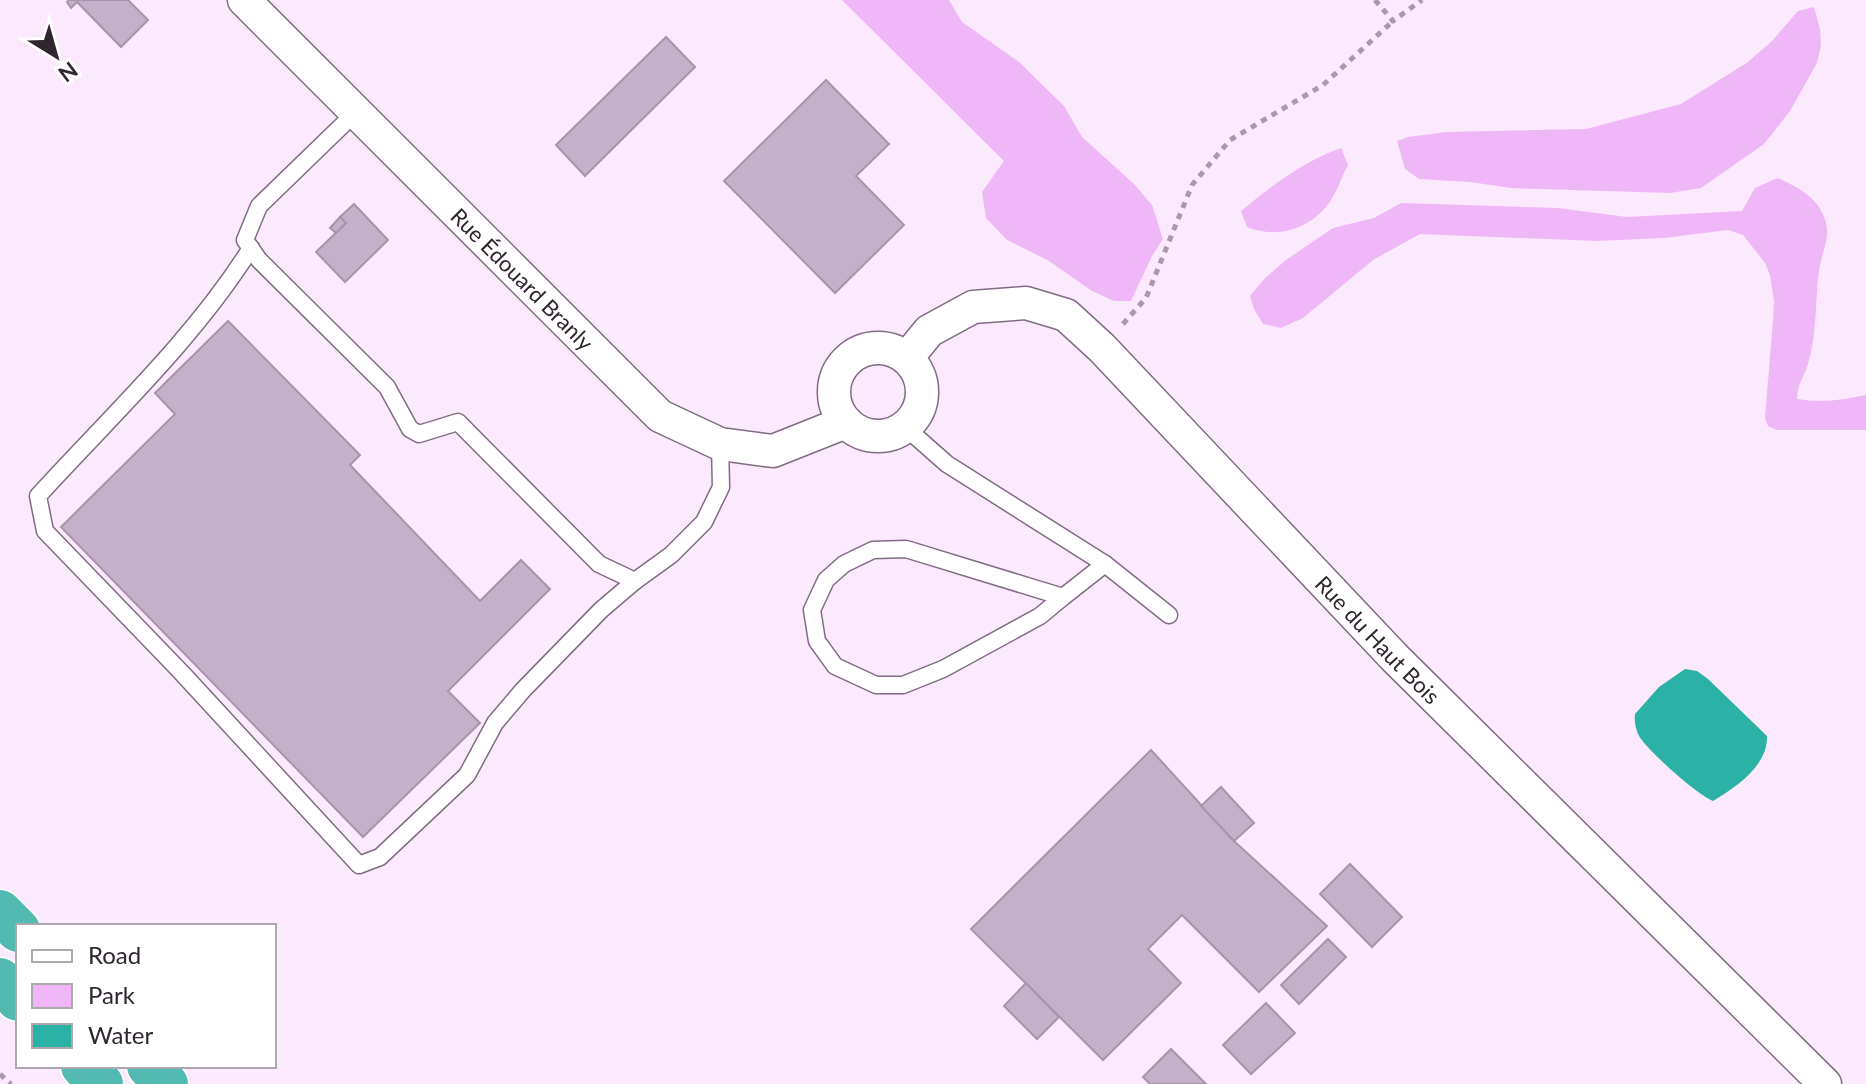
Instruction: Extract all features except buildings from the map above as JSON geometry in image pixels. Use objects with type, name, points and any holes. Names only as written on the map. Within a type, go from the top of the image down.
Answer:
[{"type":"highway","points":[[0,912],[16,928]]},
{"type":"highway","points":[[0,980],[16,997]]},
{"type":"highway","points":[[85,1068],[101,1084]]},
{"type":"highway","points":[[151,1068],[166,1084]]},
{"type":"street","name":"Rue Édouard Branly","points":[[244,0],[660,416],[720,444],[773,451],[846,422]]},
{"type":"street","name":"Rue du Haut Bois","points":[[907,358],[929,331],[973,307],[1026,303],[1066,315],[1102,348],[1395,658],[1825,1084]]},
{"type":"street","points":[[882,348],[896,351],[907,358],[917,370],[922,385],[922,401],[905,427],[890,435],[874,436],[859,432],[846,422],[837,408],[834,392],[837,376],[846,362],[856,353],[882,348]]},
{"type":"lane","points":[[356,112],[259,206],[245,240],[270,271],[387,387],[410,429],[419,434],[458,422],[599,564],[635,581]]},
{"type":"lane","points":[[251,248],[197,323],[38,496],[40,508],[45,531],[181,672],[359,865],[380,857],[467,775],[495,723],[523,690],[601,610],[671,555],[704,522],[721,487],[720,444]]},
{"type":"lane","points":[[905,427],[947,464],[1105,564],[1169,615]]},
{"type":"lane","points":[[1063,597],[906,549],[873,550],[844,564],[826,580],[812,610],[817,641],[835,666],[876,685],[903,685],[943,669],[1040,616],[1105,564]]},
{"type":"path","points":[[1375,0],[1393,21]]},
{"type":"path","points":[[1102,348],[1146,298],[1192,185],[1230,140],[1323,85],[1393,21],[1422,0]]},
{"type":"path","points":[[0,1074],[11,1084]]},
{"type":"green space","points":[[842,0],[949,0],[962,22],[1019,62],[1064,106],[1082,137],[1134,184],[1152,205],[1163,239],[1131,301],[1114,301],[1092,291],[1049,261],[1007,240],[986,218],[982,192],[1004,161]]},
{"type":"green space","points":[[1814,7],[1821,45],[1817,63],[1790,111],[1764,144],[1701,188],[1670,193],[1511,188],[1419,179],[1405,169],[1397,141],[1408,137],[1447,132],[1586,129],[1681,104],[1748,62],[1772,41],[1798,11]]},
{"type":"green space","points":[[1341,148],[1348,165],[1331,200],[1315,218],[1282,232],[1247,227],[1241,211],[1288,175]]},
{"type":"green space","points":[[1778,178],[1814,200],[1823,214],[1827,229],[1819,271],[1813,341],[1797,399],[1815,401],[1866,395],[1866,430],[1777,430],[1768,426],[1765,418],[1774,301],[1770,275],[1765,263],[1743,235],[1728,230],[1664,238],[1597,241],[1420,234],[1373,260],[1303,318],[1281,328],[1263,324],[1250,296],[1286,260],[1333,228],[1374,218],[1401,203],[1558,208],[1627,217],[1742,211],[1755,188]]},
{"type":"water","points":[[1685,669],[1697,671],[1708,679],[1767,736],[1766,747],[1756,766],[1713,801],[1664,763],[1641,739],[1636,727],[1635,714],[1659,687]]}]
